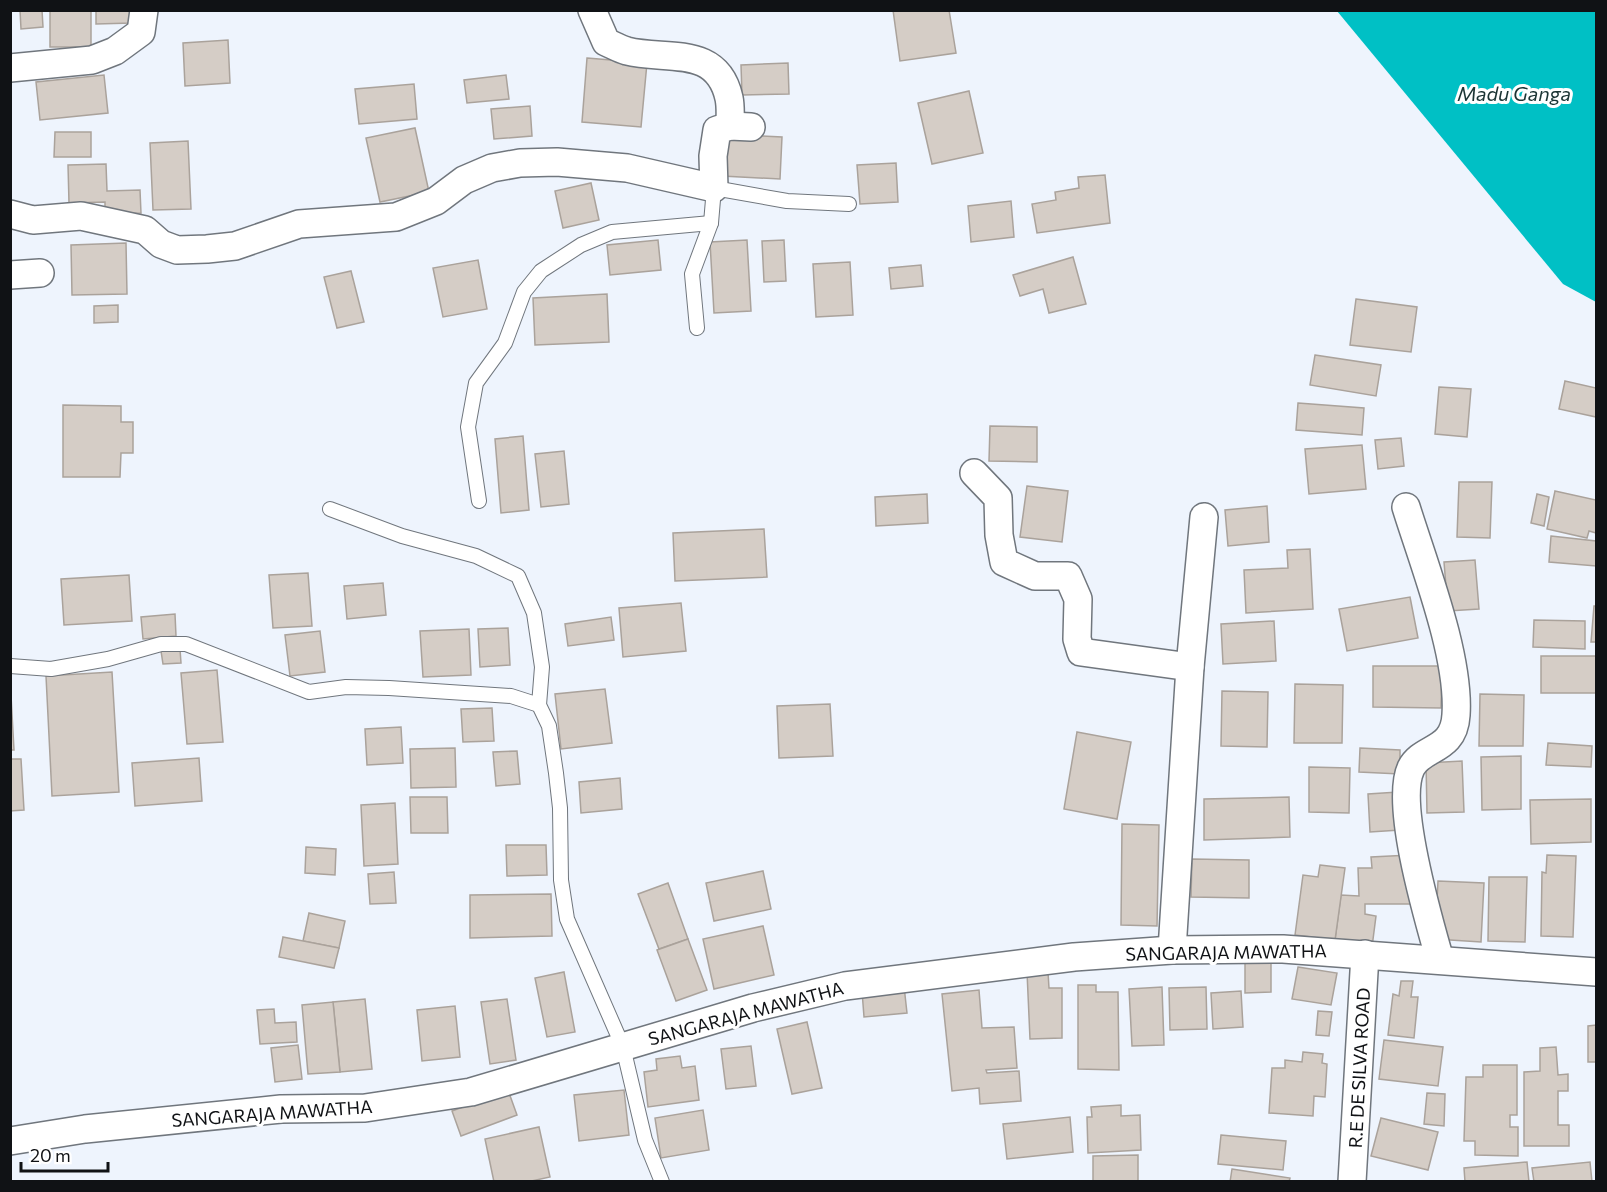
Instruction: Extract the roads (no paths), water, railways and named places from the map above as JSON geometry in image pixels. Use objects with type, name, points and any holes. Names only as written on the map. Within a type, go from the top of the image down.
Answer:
[{"type":"street","points":[[10,214],[33,220],[81,216],[145,230],[161,244],[177,250],[207,249],[235,246],[299,224],[396,217],[436,201],[464,180],[492,168],[520,164],[557,162],[627,168],[714,188],[713,156],[717,130],[741,126],[720,75],[704,62],[681,56],[627,51],[606,42],[592,10]]},
{"type":"street","points":[[10,68],[92,60],[115,51],[141,32],[146,11]]},
{"type":"street","points":[[10,275],[40,273]]},
{"type":"street","points":[[974,473],[998,498],[999,535],[1004,562],[1035,576],[1068,576],[1078,599],[1077,639],[1081,652],[1190,667]]},
{"type":"street","points":[[1406,507],[1433,594],[1452,669],[1456,717],[1445,744],[1414,762],[1410,771],[1408,795],[1415,867],[1440,960]]},
{"type":"street","points":[[1172,950],[1190,667],[1204,517]]},
{"type":"street","name":"SANGARAJA MAWATHA","points":[[10,1141],[85,1129],[281,1109],[365,1108],[471,1092],[753,1008],[845,986],[1074,957],[1172,950],[1283,949],[1596,972]]},
{"type":"street","name":"R.E DE SILVA ROAD","points":[[1352,1182],[1365,954]]},
{"type":"lane","points":[[697,328],[692,274],[711,223],[714,188],[787,201],[849,204]]},
{"type":"lane","points":[[479,501],[468,428],[476,383],[505,343],[524,292],[541,271],[581,245],[612,232],[711,223]]},
{"type":"lane","points":[[330,509],[402,536],[476,556],[518,576],[534,613],[542,667],[540,705],[549,726],[556,773],[560,808],[561,880],[567,919],[623,1047],[645,1140],[662,1182]]},
{"type":"lane","points":[[10,666],[51,669],[108,659],[161,644],[186,644],[309,692],[346,687],[389,688],[511,696],[540,705]]},
{"type":"water","name":"Madu Ganga","points":[[1337,11],[1596,11],[1596,302],[1563,284]]}]
